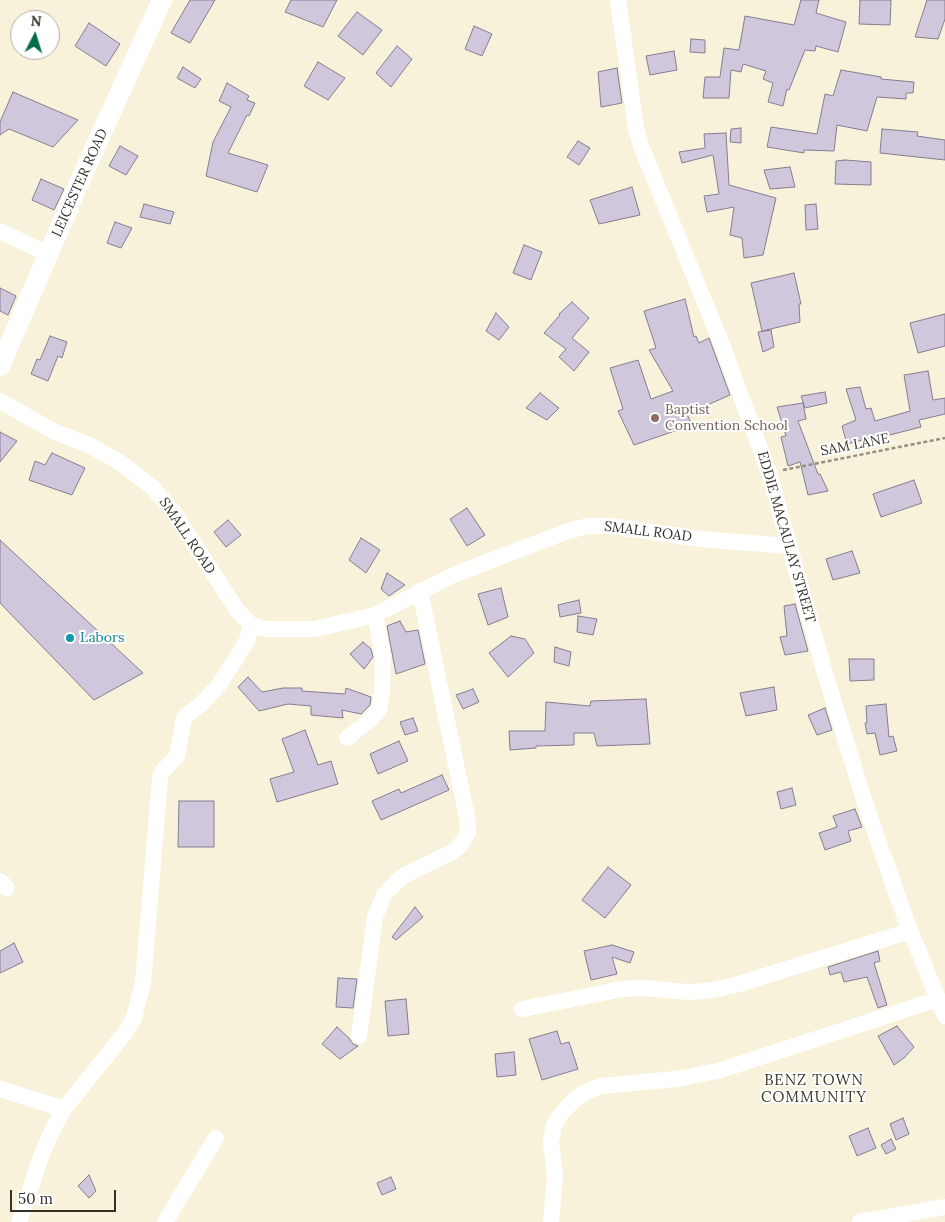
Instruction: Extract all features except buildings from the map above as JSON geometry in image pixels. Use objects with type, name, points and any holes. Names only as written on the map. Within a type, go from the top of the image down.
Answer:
[{"type":"street","name":"LEICESTER ROAD","points":[[0,366],[162,0]]},
{"type":"street","name":"EDDIE MACAULAY STREET","points":[[618,0],[636,128],[641,146],[723,347],[769,473],[824,670],[865,804],[910,931],[945,1016]]},
{"type":"street","points":[[0,231],[48,254]]},
{"type":"street","name":"SMALL ROAD","points":[[0,401],[55,432],[89,445],[121,463],[152,487],[172,511],[237,610],[252,625],[267,629],[315,629],[375,615],[453,575],[568,531],[588,526],[611,526],[701,539],[789,546]]},
{"type":"street","points":[[359,1036],[375,917],[384,895],[401,877],[452,852],[462,843],[468,833],[468,818],[420,591]]},
{"type":"street","points":[[346,738],[370,720],[379,709],[382,694],[383,656],[375,615]]},
{"type":"street","points":[[19,1222],[42,1154],[64,1109],[125,1033],[134,1018],[143,982],[160,778],[162,772],[177,756],[184,718],[202,704],[219,685],[247,641],[252,625]]},
{"type":"street","points":[[522,1009],[622,989],[645,988],[687,992],[706,991],[732,986],[910,931]]},
{"type":"street","points":[[551,1222],[555,1176],[551,1142],[554,1125],[574,1100],[586,1092],[601,1086],[696,1076],[718,1071],[938,999]]},
{"type":"street","points":[[0,1089],[64,1109]]},
{"type":"street","points":[[165,1222],[216,1138]]},
{"type":"street","points":[[860,1222],[945,1207]]},
{"type":"path","name":"SAM LANE","points":[[769,473],[945,438]]},
{"type":"place","name":"Baptist Convention School","points":[[655,418]]},
{"type":"place","name":"Labors","points":[[70,638]]},
{"type":"district","name":"BENZ TOWN COMMUNITY","points":[[814,1090]]}]
